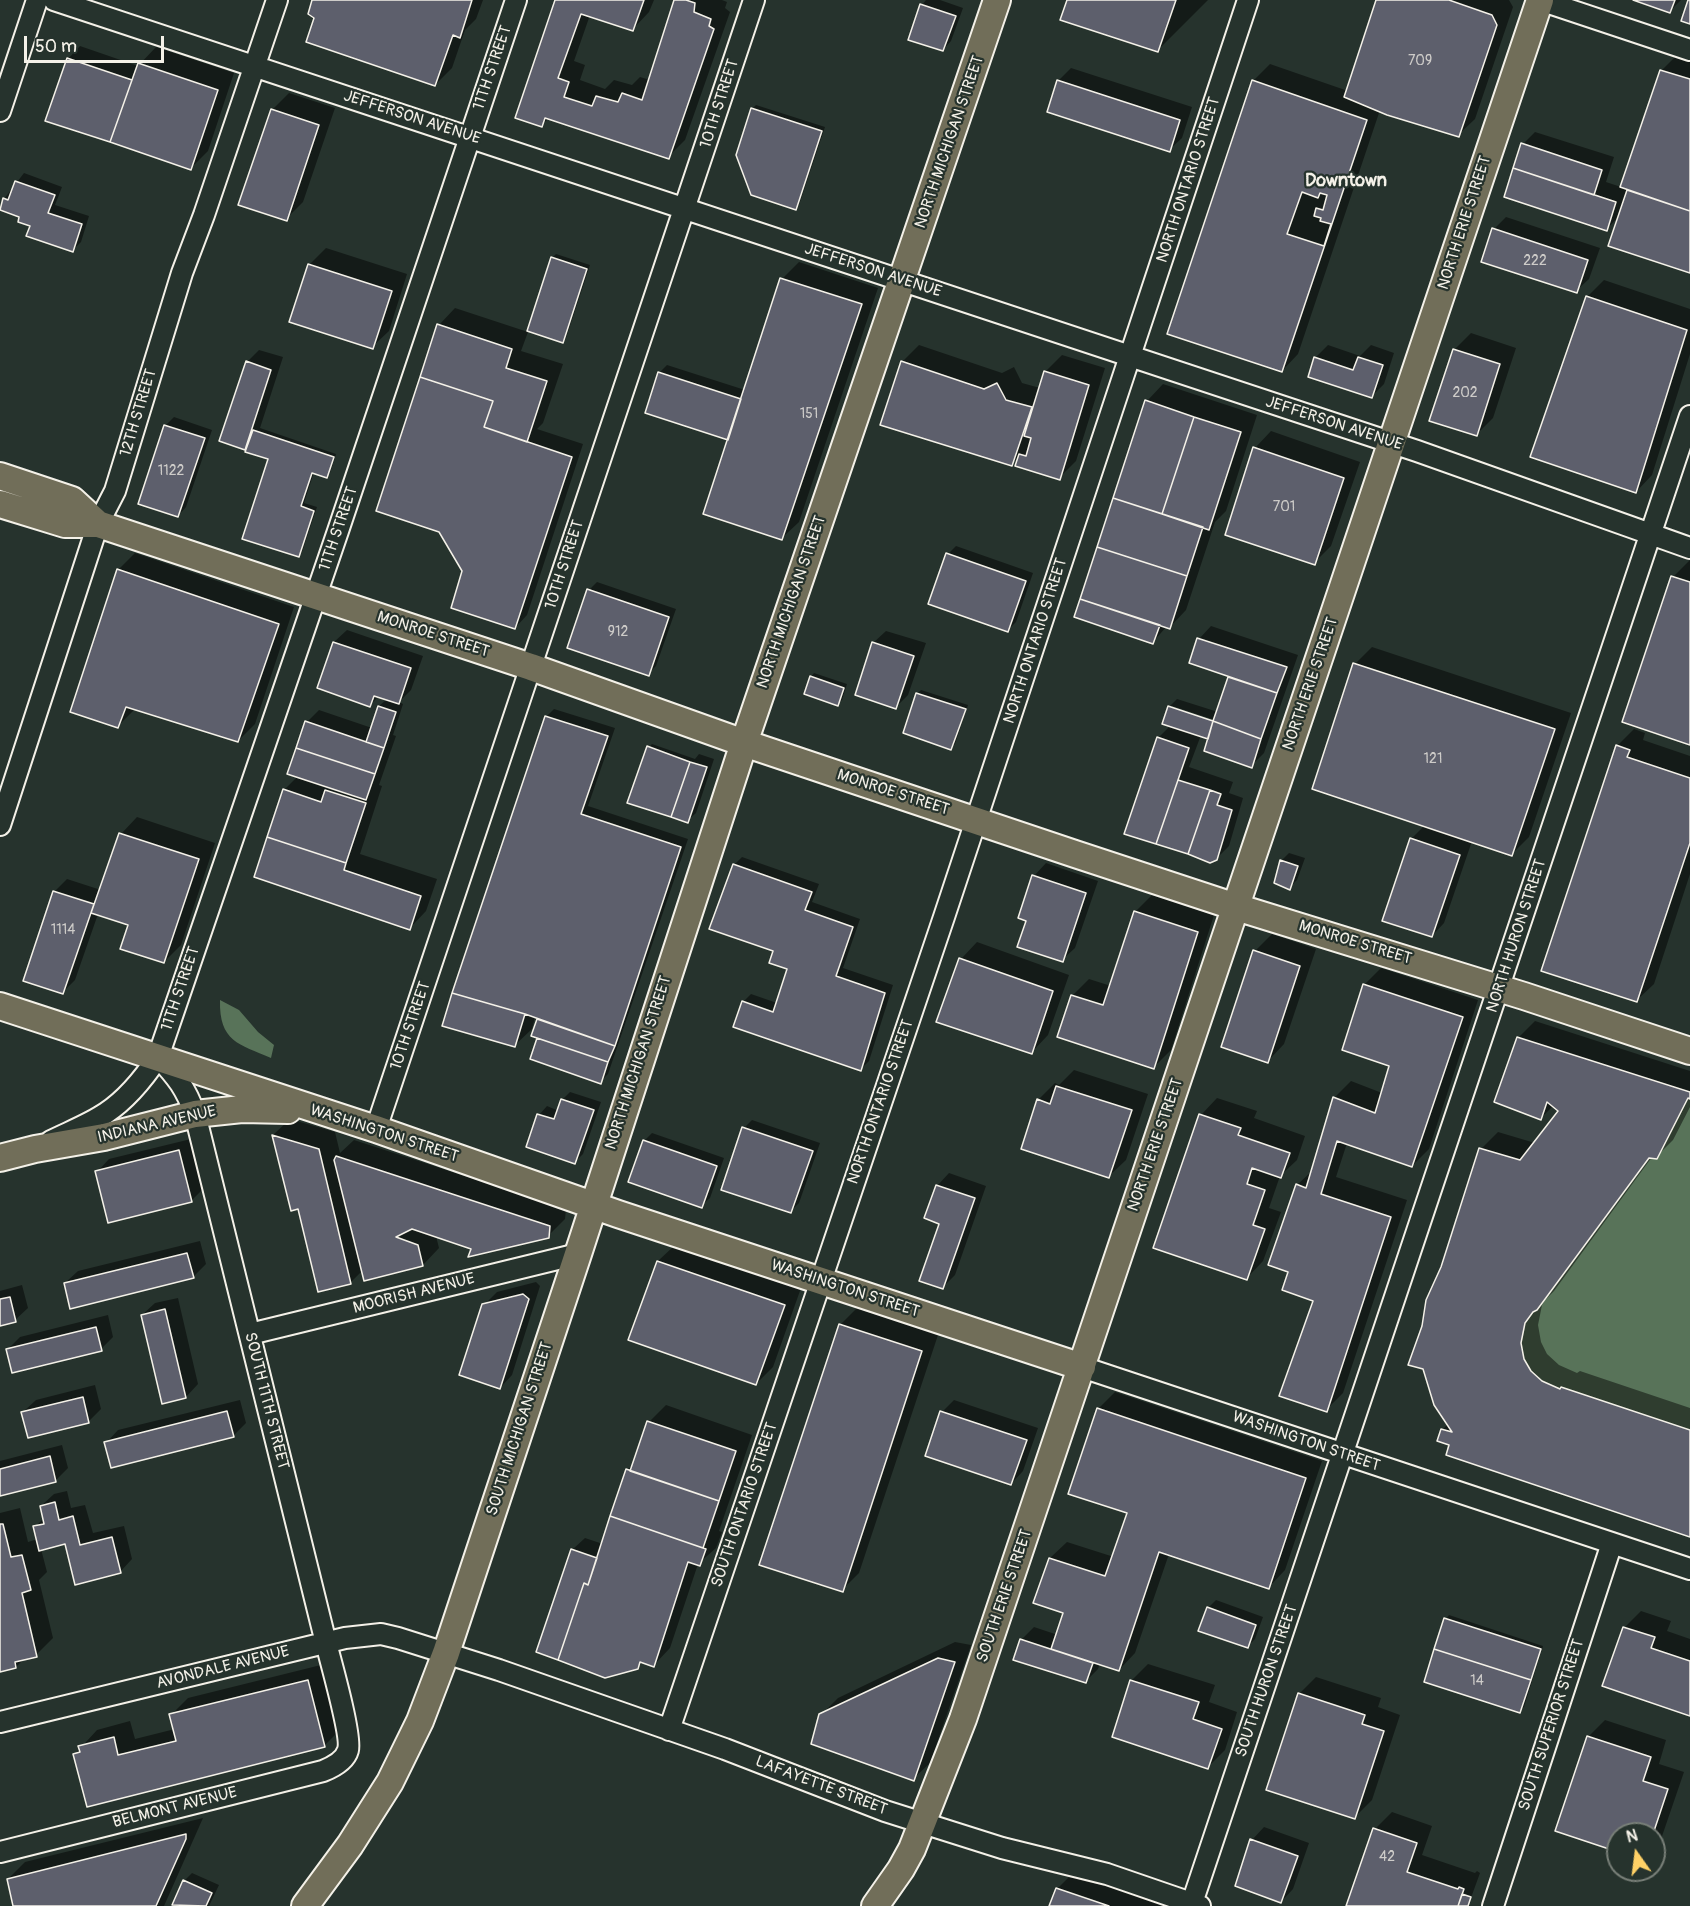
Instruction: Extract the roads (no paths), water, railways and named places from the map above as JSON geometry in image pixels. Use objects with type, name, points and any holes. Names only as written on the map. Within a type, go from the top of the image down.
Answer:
[{"type":"main road","name":"NORTH MICHIGAN STREET","points":[[593,1205],[744,743],[997,0]]},
{"type":"main road","name":"NORTH ERIE STREET","points":[[1082,1367],[1540,0]]},
{"type":"main road","name":"MONROE STREET","points":[[0,476],[72,500],[98,524]]},
{"type":"main road","name":"MONROE STREET","points":[[0,504],[65,524],[98,524],[1236,907],[1499,988],[1690,1051]]},
{"type":"main road","name":"WASHINGTON STREET","points":[[0,1006],[1082,1367]]},
{"type":"main road","name":"INDIANA AVENUE","points":[[0,1158],[35,1149],[104,1137],[195,1114],[242,1109],[316,1111]]},
{"type":"main road","name":"SOUTH MICHIGAN STREET","points":[[305,1906],[350,1845],[390,1782],[420,1721],[446,1653],[593,1205]]},
{"type":"main road","name":"SOUTH ERIE STREET","points":[[875,1906],[901,1869],[924,1822],[963,1719],[1082,1367]]},
{"type":"street","points":[[0,111],[37,0]]},
{"type":"street","name":"JEFFERSON AVENUE","points":[[54,0],[1392,443],[1690,548]]},
{"type":"street","name":"12TH STREET","points":[[0,825],[98,524],[115,491],[182,273],[277,0]]},
{"type":"street","name":"11TH STREET","points":[[35,1149],[104,1115],[115,1107],[139,1083],[158,1057],[516,0]]},
{"type":"street","name":"10TH STREET","points":[[376,1130],[754,0]]},
{"type":"street","name":"NORTH ONTARIO STREET","points":[[821,1281],[1131,357],[1248,0]]},
{"type":"street","points":[[1540,0],[1690,50]]},
{"type":"street","name":"NORTH HURON STREET","points":[[1344,1455],[1690,417]]},
{"type":"street","name":"SOUTH 11TH STREET","points":[[158,1057],[179,1079],[195,1114],[349,1740],[346,1755]]},
{"type":"street","name":"MOORISH AVENUE","points":[[250,1334],[578,1254]]},
{"type":"street","name":"SOUTH ONTARIO STREET","points":[[669,1730],[821,1281]]},
{"type":"street","name":"WASHINGTON STREET","points":[[1082,1367],[1690,1569]]},
{"type":"street","name":"SOUTH HURON STREET","points":[[1195,1905],[1344,1455]]},
{"type":"street","name":"SOUTH SUPERIOR STREET","points":[[1493,1906],[1612,1543]]},
{"type":"street","name":"AVONDALE AVENUE","points":[[0,1722],[363,1635],[381,1634],[446,1653]]},
{"type":"street","name":"LAFAYETTE STREET","points":[[446,1653],[725,1749],[866,1804],[1002,1848],[1107,1874],[1195,1905]]},
{"type":"street","name":"BELMONT AVENUE","points":[[0,1852],[323,1771],[335,1765],[346,1755]]},
{"type":"district","name":"Downtown","points":[[1346,181]]}]
